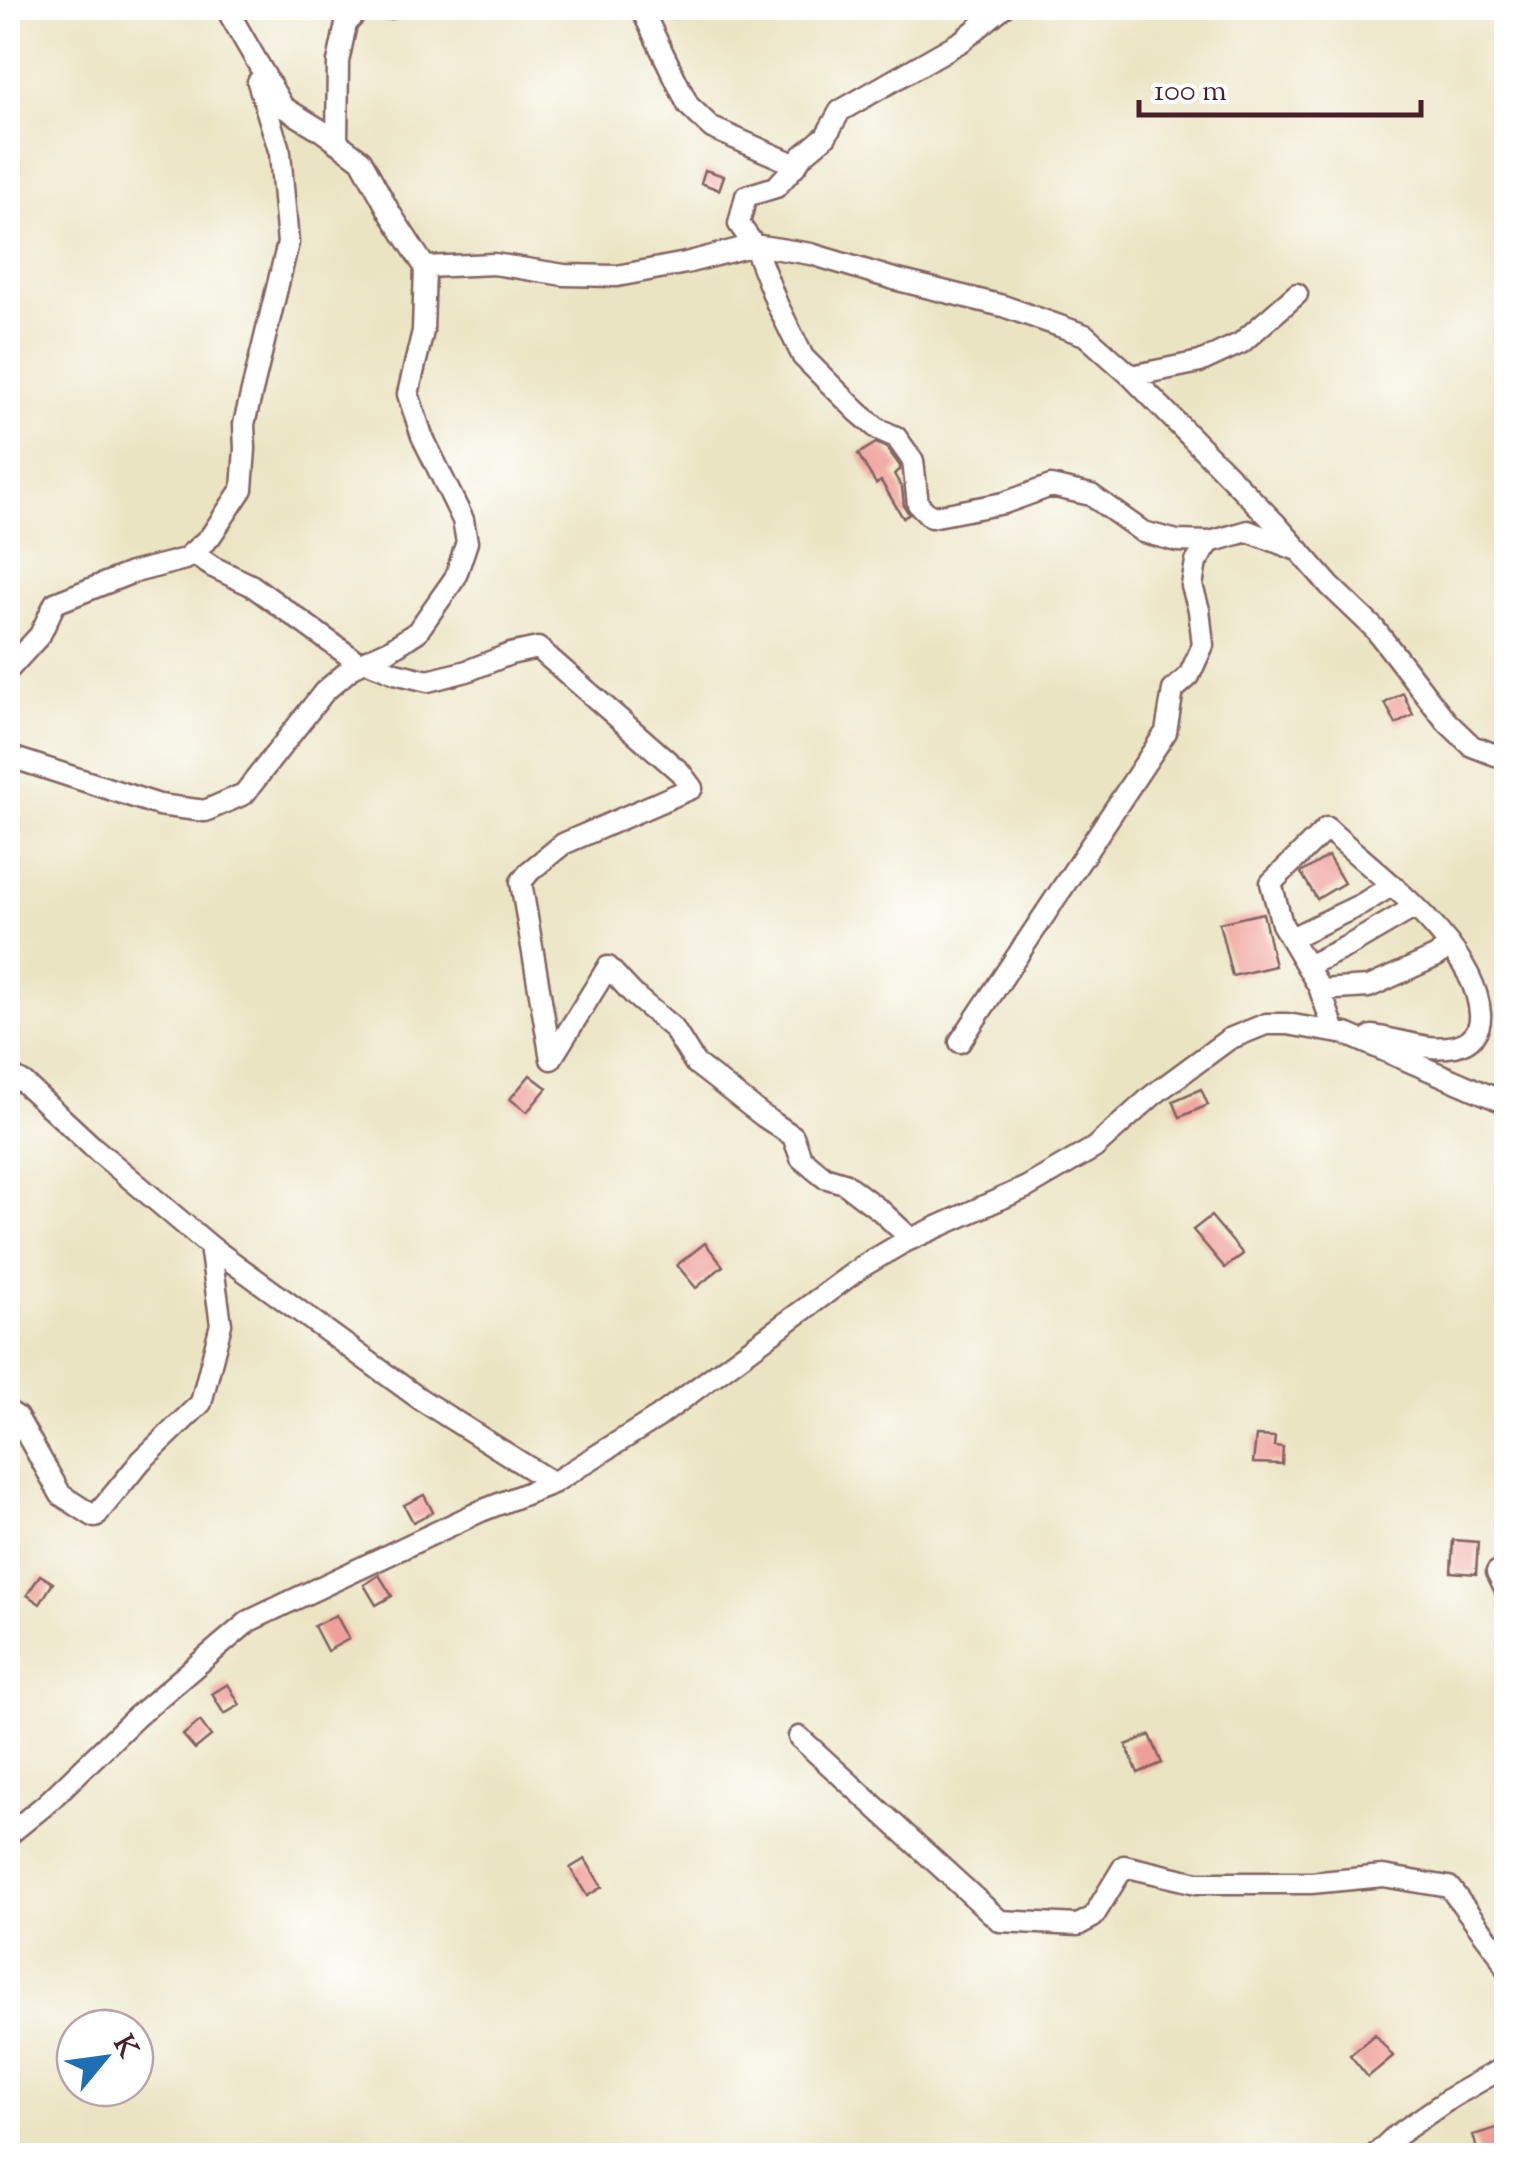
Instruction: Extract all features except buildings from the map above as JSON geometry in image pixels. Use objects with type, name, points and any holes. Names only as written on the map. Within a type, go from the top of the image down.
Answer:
[{"type":"street","points":[[8,756],[159,805],[205,810],[244,794],[324,692],[354,666],[417,632],[455,578],[467,542],[464,520],[422,436],[408,394],[423,332],[424,266],[360,160],[283,107],[226,8]]},
{"type":"street","points":[[338,142],[338,62],[346,24],[360,9],[390,8]]},
{"type":"street","points":[[641,8],[688,104],[712,128],[796,165]]},
{"type":"street","points":[[1002,8],[962,41],[840,111],[826,136],[776,186],[746,196],[739,224],[754,244],[777,304],[804,357],[858,412],[878,429],[896,436],[913,460],[918,504],[931,517],[1004,503],[1051,486],[1091,495],[1144,532],[1177,541],[1210,542],[1248,532],[1300,551]]},
{"type":"street","points":[[8,670],[40,635],[55,603],[185,559],[210,537],[242,489],[244,424],[288,243],[280,153],[245,41]]},
{"type":"street","points":[[424,266],[494,264],[564,275],[617,276],[686,263],[754,244],[811,254],[1019,312],[1084,335],[1132,376],[1374,628],[1446,721],[1472,746],[1506,760]]},
{"type":"street","points":[[1132,376],[1200,362],[1241,343],[1297,294]]},
{"type":"street","points":[[960,1042],[1166,732],[1173,690],[1189,676],[1204,644],[1192,586],[1196,562],[1210,542]]},
{"type":"street","points":[[192,553],[252,586],[363,662],[395,673],[428,681],[538,648],[680,772],[692,788],[563,844],[521,882],[552,1059],[608,966],[635,996],[673,1028],[695,1063],[793,1136],[801,1158],[824,1177],[844,1182],[911,1239]]},
{"type":"street","points":[[8,1835],[45,1805],[136,1717],[249,1621],[482,1511],[553,1483],[658,1417],[862,1266],[911,1239],[1026,1187],[1094,1148],[1153,1095],[1229,1039],[1266,1024],[1287,1024],[1340,1033],[1385,1038],[1431,1048],[1458,1046],[1472,1038],[1481,1026],[1479,998],[1449,944],[1326,828],[1271,883],[1282,924],[1340,1033],[1506,1103]]},
{"type":"street","points":[[1290,938],[1391,886]]},
{"type":"street","points":[[1307,966],[1350,946],[1414,907]]},
{"type":"street","points":[[1320,990],[1369,987],[1437,956],[1449,944]]},
{"type":"street","points":[[8,1074],[24,1083],[210,1246],[420,1399],[553,1483]]},
{"type":"street","points":[[8,1411],[17,1417],[61,1495],[95,1517],[141,1461],[202,1403],[221,1324],[210,1246]]},
{"type":"street","points":[[799,1737],[1000,1921],[1078,1925],[1093,1916],[1124,1866],[1197,1883],[1310,1882],[1382,1876],[1449,1886],[1506,1968]]},
{"type":"street","points":[[1374,2156],[1437,2108],[1506,2066]]}]
